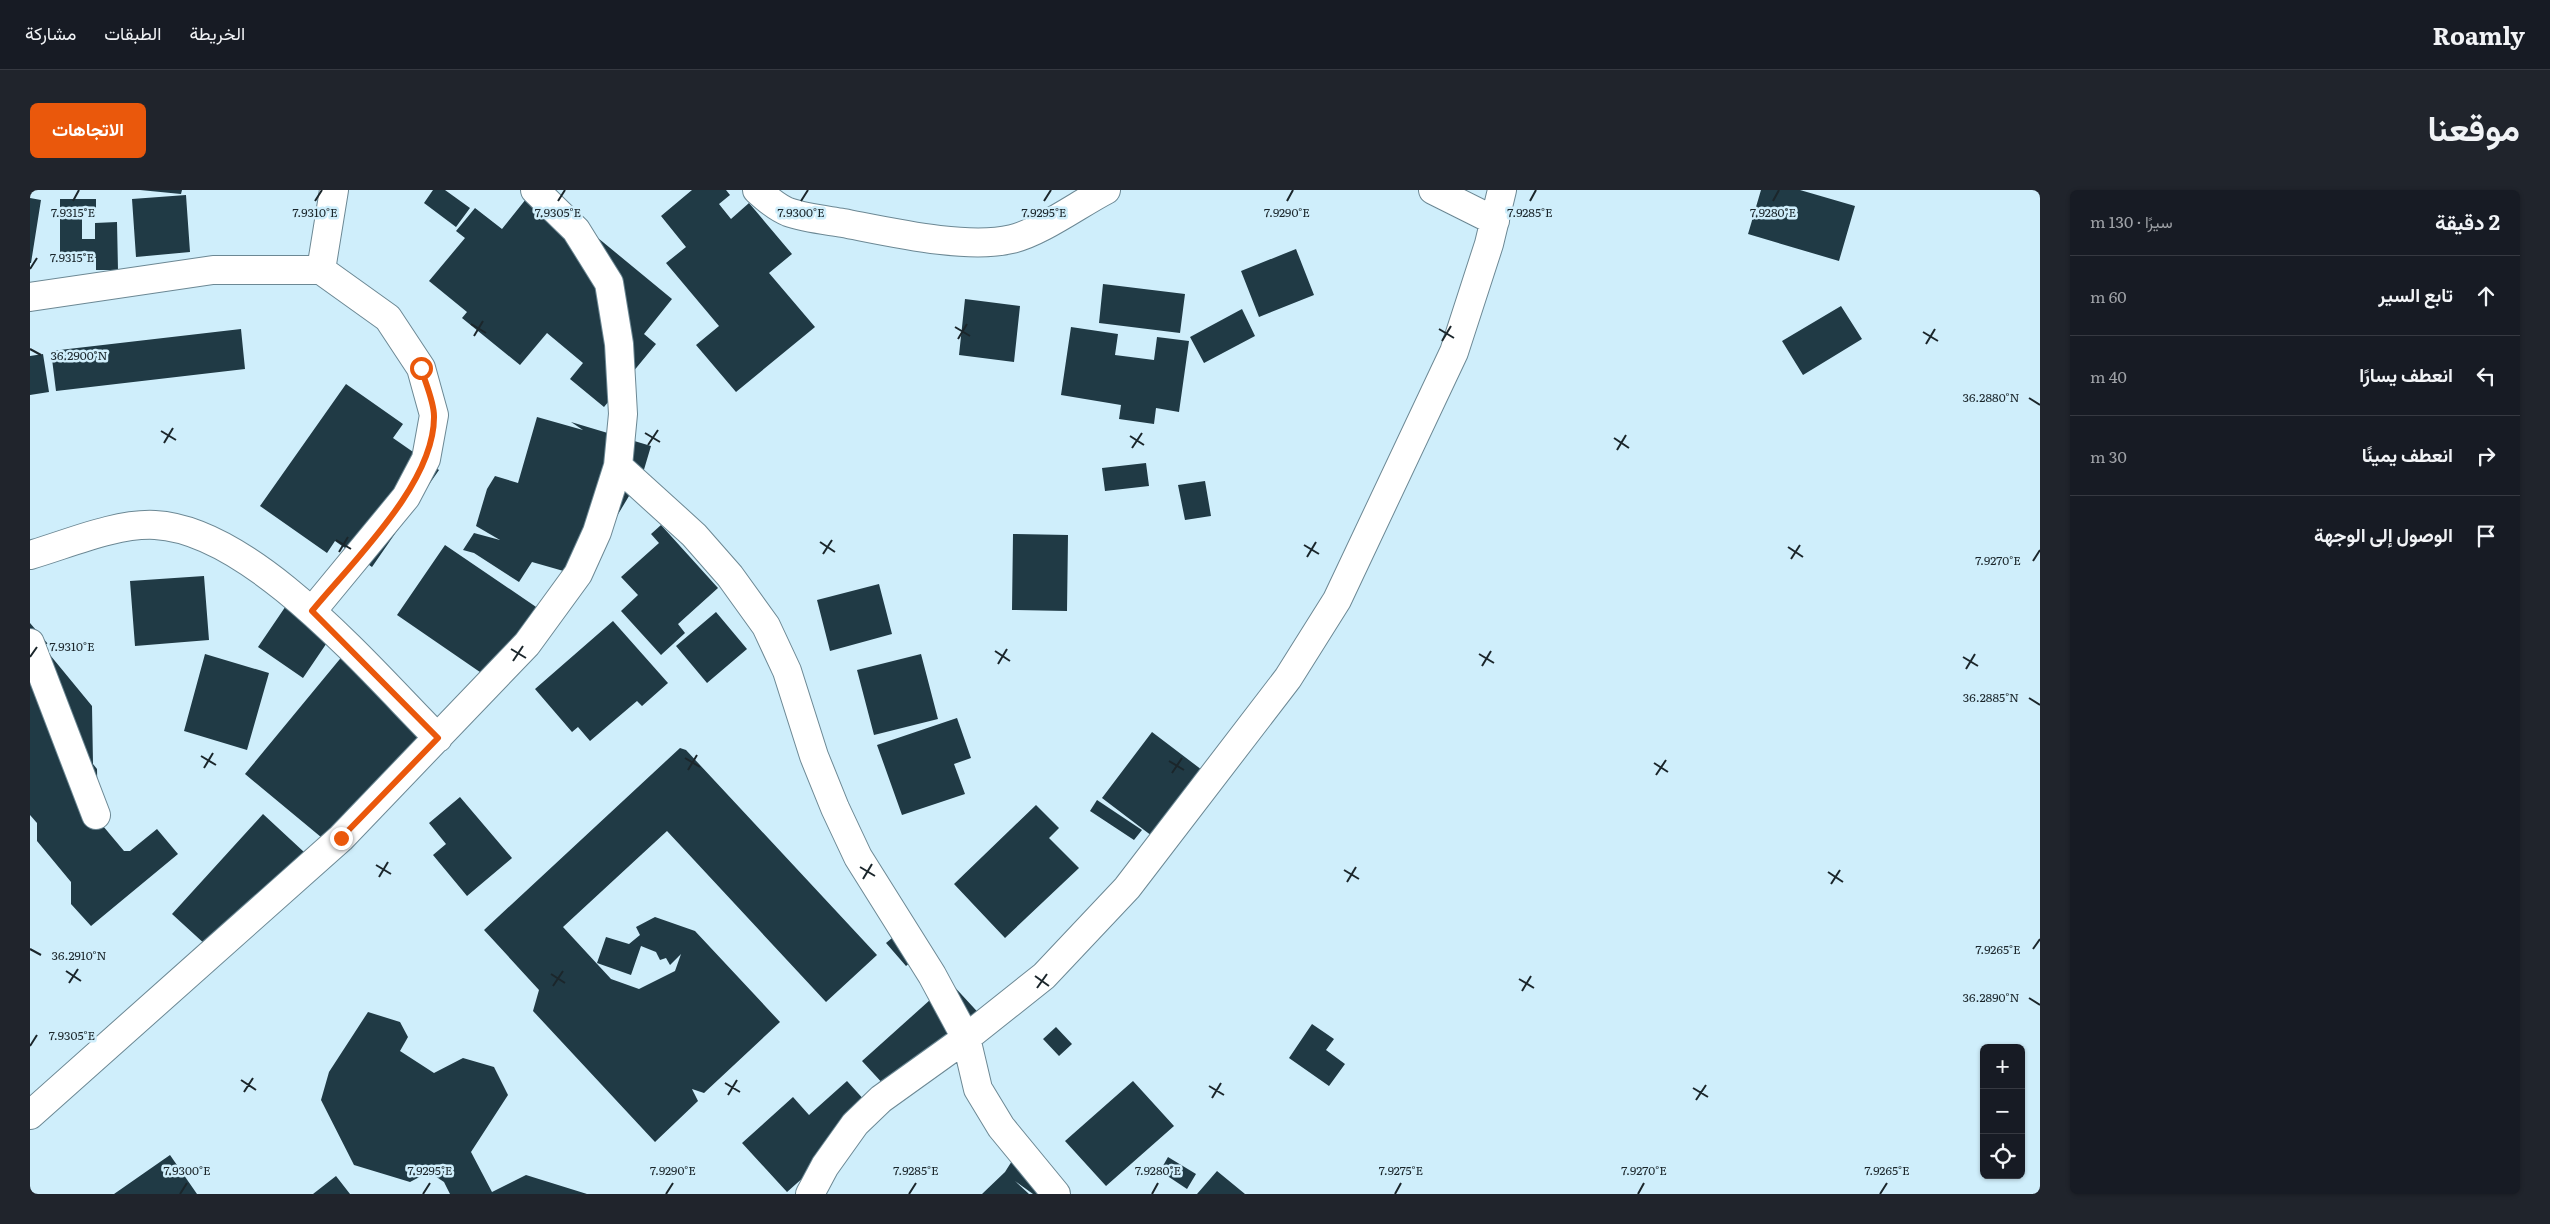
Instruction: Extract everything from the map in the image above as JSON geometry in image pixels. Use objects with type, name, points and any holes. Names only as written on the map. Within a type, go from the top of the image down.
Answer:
[{"type":"street","points":[[321,270],[334,190]]},
{"type":"street","points":[[30,1115],[341,838],[527,644],[578,574],[597,532],[618,466],[623,414],[619,344],[609,283],[576,230],[535,190]]},
{"type":"street","points":[[757,190],[768,200],[787,212],[905,235],[989,243],[1023,235],[1106,190]]},
{"type":"street","points":[[1433,190],[1495,221]]},
{"type":"street","points":[[810,1194],[825,1166],[855,1124],[881,1099],[966,1038],[1044,976],[1127,888],[1288,678],[1337,600],[1454,352],[1495,221],[1502,190]]},
{"type":"street","points":[[30,297],[213,270],[321,270],[388,318],[421,368],[434,415],[426,459],[406,497],[312,611]]},
{"type":"street","points":[[618,466],[694,536],[730,576],[766,626],[787,671],[814,756],[835,808],[858,857],[928,967],[966,1038],[978,1089],[1001,1127],[1056,1194]]},
{"type":"street","points":[[30,555],[123,527],[155,525],[186,530],[250,562],[312,611],[438,738]]},
{"type":"street","points":[[30,642],[96,815]]},
{"type":"building","points":[[140,190],[182,190],[181,194]]},
{"type":"building","points":[[433,190],[445,190],[470,208],[456,227],[424,203]]},
{"type":"building","points":[[692,190],[726,190],[730,195],[719,204],[731,219],[749,203],[792,254],[769,273],[815,327],[736,392],[696,345],[719,326],[666,263],[686,247],[661,216]]},
{"type":"building","points":[[1761,190],[1800,190],[1855,206],[1839,261],[1748,234]]},
{"type":"building","points":[[530,194],[573,229],[565,239],[584,255],[598,238],[672,299],[644,334],[656,344],[604,407],[570,379],[583,363],[547,333],[520,365],[462,318],[467,312],[429,281],[465,238],[456,231],[475,208],[502,229]]},
{"type":"building","points":[[186,195],[190,252],[136,257],[132,199]]},
{"type":"building","points":[[30,198],[41,200],[31,263],[30,263]]},
{"type":"building","points":[[60,199],[96,199],[96,213],[82,213],[82,239],[95,239],[95,223],[117,222],[118,270],[96,270],[96,258],[60,258]]},
{"type":"building","points":[[1296,249],[1314,295],[1259,317],[1241,271]]},
{"type":"building","points":[[1103,284],[1185,294],[1180,333],[1099,323]]},
{"type":"building","points":[[965,299],[1020,306],[1014,362],[959,355]]},
{"type":"building","points":[[1841,306],[1862,339],[1803,375],[1782,341]]},
{"type":"building","points":[[1242,309],[1255,336],[1204,363],[1190,337]]},
{"type":"building","points":[[1071,327],[1118,334],[1115,355],[1154,360],[1157,337],[1189,341],[1179,412],[1156,408],[1154,424],[1119,419],[1121,405],[1061,395]]},
{"type":"building","points":[[241,329],[245,369],[56,391],[51,351]]},
{"type":"building","points":[[43,354],[49,392],[30,395],[30,356]]},
{"type":"building","points":[[346,384],[403,424],[393,438],[439,470],[372,567],[335,541],[327,553],[260,506]]},
{"type":"building","points":[[537,417],[583,430],[571,422],[651,446],[640,483],[631,498],[632,491],[581,576],[532,562],[519,582],[474,553],[463,550],[474,533],[500,540],[476,526],[487,489],[495,476],[518,483]]},
{"type":"building","points":[[1146,463],[1149,486],[1105,491],[1102,468]]},
{"type":"building","points":[[1205,481],[1211,516],[1185,520],[1178,485]]},
{"type":"building","points":[[661,525],[718,588],[678,624],[685,633],[661,655],[621,611],[638,595],[621,577],[659,543],[651,534]]},
{"type":"building","points":[[1013,534],[1068,535],[1067,611],[1012,610]]},
{"type":"building","points":[[445,545],[542,611],[493,681],[397,615]]},
{"type":"building","points":[[204,576],[209,640],[135,646],[130,581]]},
{"type":"building","points":[[879,584],[892,634],[830,651],[817,600]]},
{"type":"building","points":[[294,594],[339,625],[303,678],[258,647]]},
{"type":"building","points":[[716,612],[747,649],[707,683],[676,646]]},
{"type":"building","points":[[613,621],[668,683],[642,706],[637,701],[590,741],[578,727],[572,732],[535,689]]},
{"type":"building","points":[[30,623],[48,644],[41,644],[92,706],[93,764],[97,769],[98,820],[124,851],[130,851],[157,829],[178,854],[91,926],[71,904],[71,882],[37,841],[37,823],[30,815]]},
{"type":"building","points":[[349,648],[426,736],[339,852],[245,774]]},
{"type":"building","points":[[205,654],[269,673],[247,750],[184,731]]},
{"type":"building","points":[[921,654],[938,719],[874,735],[857,670]]},
{"type":"building","points":[[957,718],[971,758],[954,764],[965,794],[902,815],[877,745]]},
{"type":"building","points":[[1152,732],[1202,770],[1152,836],[1102,798]]},
{"type":"building","points":[[680,748],[686,750],[877,955],[826,1002],[667,831],[563,927],[611,979],[639,989],[675,971],[681,954],[670,965],[666,958],[660,960],[656,952],[641,946],[631,975],[597,963],[606,937],[629,944],[640,935],[636,927],[655,917],[695,931],[780,1022],[704,1093],[692,1089],[698,1101],[655,1142],[533,1011],[539,990],[484,930]]},
{"type":"building","points":[[460,797],[512,858],[467,896],[433,855],[446,844],[429,823]]},
{"type":"building","points":[[1097,800],[1142,830],[1134,840],[1090,811]]},
{"type":"building","points":[[1036,805],[1059,828],[1049,838],[1079,868],[1005,938],[954,884]]},
{"type":"building","points":[[263,814],[304,852],[271,889],[219,957],[172,914]]},
{"type":"building","points":[[909,924],[928,948],[906,966],[886,943]]},
{"type":"building","points":[[950,982],[985,1020],[897,1099],[862,1061]]},
{"type":"building","points":[[368,1012],[400,1022],[408,1037],[400,1051],[434,1073],[463,1058],[494,1067],[508,1095],[471,1152],[492,1192],[526,1175],[587,1194],[450,1194],[444,1182],[429,1172],[410,1182],[354,1165],[321,1100],[329,1072]]},
{"type":"building","points":[[1312,1024],[1334,1039],[1326,1050],[1345,1064],[1329,1086],[1289,1058]]},
{"type":"building","points":[[1056,1027],[1072,1044],[1059,1056],[1043,1039]]},
{"type":"building","points":[[847,1081],[876,1113],[787,1192],[742,1143],[793,1097],[809,1115]]},
{"type":"building","points":[[1133,1081],[1174,1126],[1106,1186],[1065,1141]]},
{"type":"building","points":[[1017,1153],[1069,1190],[1066,1194],[1033,1194],[1015,1181],[1029,1194],[982,1194],[1005,1172]]},
{"type":"building","points":[[170,1155],[197,1194],[114,1194]]},
{"type":"building","points":[[1168,1157],[1196,1174],[1187,1189],[1160,1171]]},
{"type":"building","points":[[1217,1171],[1245,1194],[1197,1194]]},
{"type":"building","points":[[336,1176],[350,1194],[313,1194]]},
{"type":"route","points":[[341,838],[438,738],[312,611],[406,497],[426,459],[434,415],[421,368]]}]
